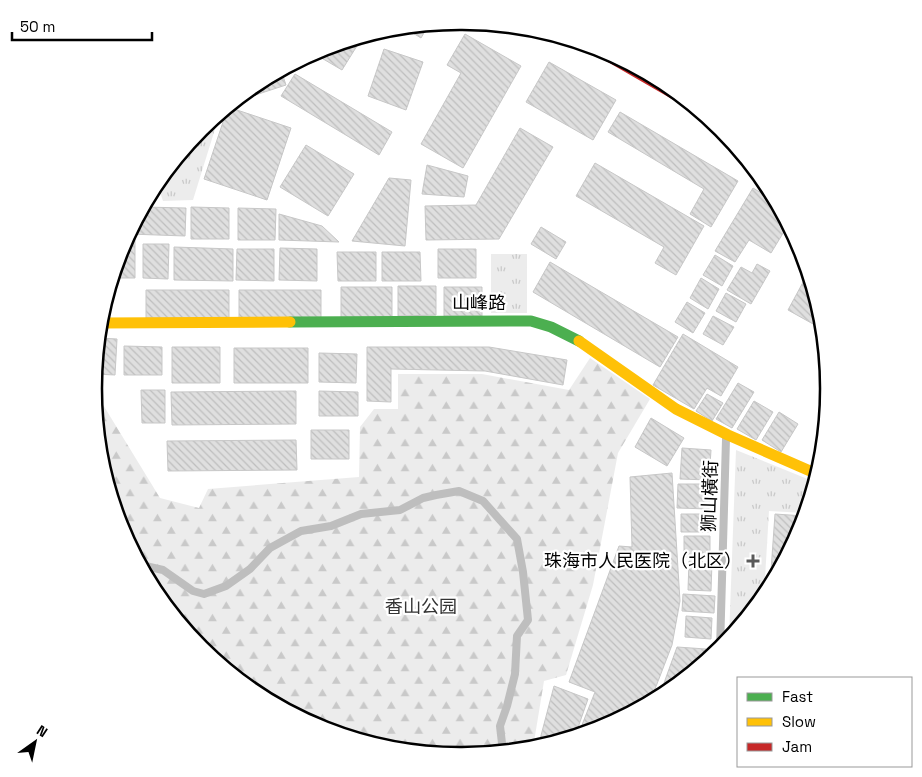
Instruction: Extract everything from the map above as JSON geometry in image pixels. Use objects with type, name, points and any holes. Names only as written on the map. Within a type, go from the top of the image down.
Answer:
[{"type":"street","name":"山峰路","points":[[108,323],[531,320],[552,327],[595,351],[656,398],[676,410],[726,435],[810,471]]},
{"type":"lane","name":"狮山橫街","points":[[720,636],[726,435]]},
{"type":"lane","points":[[151,568],[163,570],[187,587],[204,594],[226,586],[250,569],[270,548],[301,531],[331,526],[361,514],[400,510],[423,498],[459,491],[483,501],[517,538],[524,572],[528,620],[517,636],[516,674],[500,726],[503,744]]},
{"type":"green space","points":[[215,128],[193,200],[163,201],[160,193],[163,189],[191,152]]},
{"type":"green space","points":[[491,254],[527,254],[527,313],[491,313]]},
{"type":"green space","name":"香山公园","points":[[590,358],[650,399],[618,453],[593,585],[566,675],[544,681],[534,739],[508,744],[461,747],[414,744],[391,740],[368,735],[324,720],[302,710],[262,687],[208,642],[191,625],[163,588],[139,547],[122,504],[109,458],[103,404],[160,498],[199,508],[208,489],[359,477],[360,427],[374,409],[398,409],[398,374],[482,374],[569,390]]},
{"type":"green space","points":[[736,450],[808,479],[797,513],[769,511],[765,578],[729,627]]},
{"type":"building","points":[[424,32],[421,38],[413,33]]},
{"type":"building","points":[[465,34],[521,66],[463,168],[421,144],[461,73],[447,65]]},
{"type":"building","points":[[357,45],[342,70],[322,58]]},
{"type":"building","points":[[384,49],[423,62],[406,110],[368,96]]},
{"type":"building","points":[[549,62],[616,100],[593,140],[526,102]]},
{"type":"building","points":[[295,74],[392,132],[379,155],[281,96]]},
{"type":"building","points":[[283,77],[286,85],[255,95]]},
{"type":"building","points":[[236,110],[291,128],[267,200],[204,179],[224,120]]},
{"type":"building","points":[[620,112],[738,181],[711,227],[690,214],[704,189],[608,132]]},
{"type":"building","points":[[520,128],[553,147],[499,239],[426,240],[425,206],[476,205]]},
{"type":"building","points":[[306,145],[354,174],[328,216],[280,187]]},
{"type":"building","points":[[595,163],[704,226],[676,275],[655,263],[664,247],[576,196]]},
{"type":"building","points":[[427,165],[468,176],[464,197],[422,194]]},
{"type":"building","points":[[389,178],[411,180],[405,246],[352,241]]},
{"type":"building","points":[[753,188],[762,193],[784,232],[771,253],[749,240],[735,262],[715,251]]},
{"type":"building","points":[[152,207],[186,208],[185,236],[137,234]]},
{"type":"building","points":[[191,207],[229,208],[229,239],[191,239]]},
{"type":"building","points":[[238,208],[276,209],[275,240],[238,240]]},
{"type":"building","points":[[279,214],[322,226],[339,242],[279,240]]},
{"type":"building","points":[[541,227],[566,242],[556,259],[531,244]]},
{"type":"building","points":[[135,239],[135,278],[120,278]]},
{"type":"building","points":[[143,244],[169,244],[168,279],[143,278]]},
{"type":"building","points":[[174,247],[233,249],[233,281],[174,280]]},
{"type":"building","points":[[280,248],[317,249],[317,281],[279,280]]},
{"type":"building","points":[[237,249],[274,249],[274,281],[236,280]]},
{"type":"building","points":[[438,249],[476,249],[476,278],[438,278]]},
{"type":"building","points":[[337,252],[376,252],[376,281],[338,281]]},
{"type":"building","points":[[382,252],[420,252],[421,281],[382,281]]},
{"type":"building","points":[[715,255],[733,266],[722,286],[703,275]]},
{"type":"building","points":[[550,262],[678,337],[660,367],[533,292]]},
{"type":"building","points":[[757,264],[770,271],[751,304],[727,290],[741,267],[752,273]]},
{"type":"building","points":[[701,278],[719,289],[708,309],[690,298]]},
{"type":"building","points":[[803,282],[814,324],[788,310]]},
{"type":"building","points":[[398,286],[436,286],[436,315],[398,316]]},
{"type":"building","points":[[341,287],[392,287],[392,318],[341,319]]},
{"type":"building","points":[[444,287],[482,287],[482,316],[444,316]]},
{"type":"building","points":[[146,290],[229,290],[229,318],[146,318]]},
{"type":"building","points":[[239,290],[321,290],[321,319],[239,318]]},
{"type":"building","points":[[726,293],[746,304],[736,322],[716,311]]},
{"type":"building","points":[[687,302],[705,313],[693,333],[675,322]]},
{"type":"building","points":[[713,316],[734,327],[723,345],[703,334]]},
{"type":"building","points":[[683,334],[738,367],[721,396],[707,388],[694,409],[653,385]]},
{"type":"building","points":[[106,338],[117,339],[115,375],[103,374]]},
{"type":"building","points":[[124,346],[162,347],[162,375],[124,375]]},
{"type":"building","points":[[172,347],[220,347],[220,383],[172,383]]},
{"type":"building","points":[[367,347],[489,347],[567,360],[563,385],[485,371],[391,369],[391,402],[367,401]]},
{"type":"building","points":[[234,348],[308,348],[308,383],[234,383]]},
{"type":"building","points":[[319,353],[357,354],[356,383],[319,382]]},
{"type":"building","points":[[738,383],[754,392],[732,428],[716,419]]},
{"type":"building","points":[[141,390],[165,390],[165,423],[142,423]]},
{"type":"building","points":[[296,391],[296,424],[172,425],[171,392]]},
{"type":"building","points":[[319,391],[358,392],[358,416],[319,416]]},
{"type":"building","points":[[707,394],[723,403],[712,421],[696,411]]},
{"type":"building","points":[[754,401],[773,412],[756,440],[737,429]]},
{"type":"building","points":[[779,412],[798,424],[781,452],[762,440]]},
{"type":"building","points":[[651,418],[684,438],[667,466],[635,447]]},
{"type":"building","points":[[311,430],[349,430],[349,459],[311,459]]},
{"type":"building","points":[[296,440],[297,470],[168,471],[167,441]]},
{"type":"building","points":[[682,448],[711,450],[709,480],[680,479]]},
{"type":"building","points":[[672,473],[680,601],[672,645],[655,690],[620,710],[582,726],[595,692],[569,682],[619,546],[632,547],[630,477]]},
{"type":"building","points":[[678,484],[710,484],[709,509],[677,508]]},
{"type":"building","points":[[681,514],[713,514],[713,532],[681,532]]},
{"type":"building","points":[[775,514],[796,515],[783,547],[771,568]]},
{"type":"building","points":[[684,536],[710,536],[710,557],[684,557]]},
{"type":"building","points":[[689,561],[712,562],[711,591],[688,590]]},
{"type":"building","points":[[683,594],[715,596],[714,613],[682,611]]},
{"type":"building","points":[[686,616],[712,618],[711,639],[685,637]]},
{"type":"building","points":[[677,647],[706,649],[679,673],[664,683]]},
{"type":"building","points":[[554,686],[588,699],[578,727],[540,738]]},
{"type":"traffic: fast","points":[[290,322],[531,321],[551,327],[579,341]]},
{"type":"traffic: slow","points":[[108,323],[290,322]]},
{"type":"traffic: slow","points":[[579,341],[676,409],[728,435],[810,471]]},
{"type":"place","name":"珠海市人民医院（北区）","points":[[753,561]]}]
